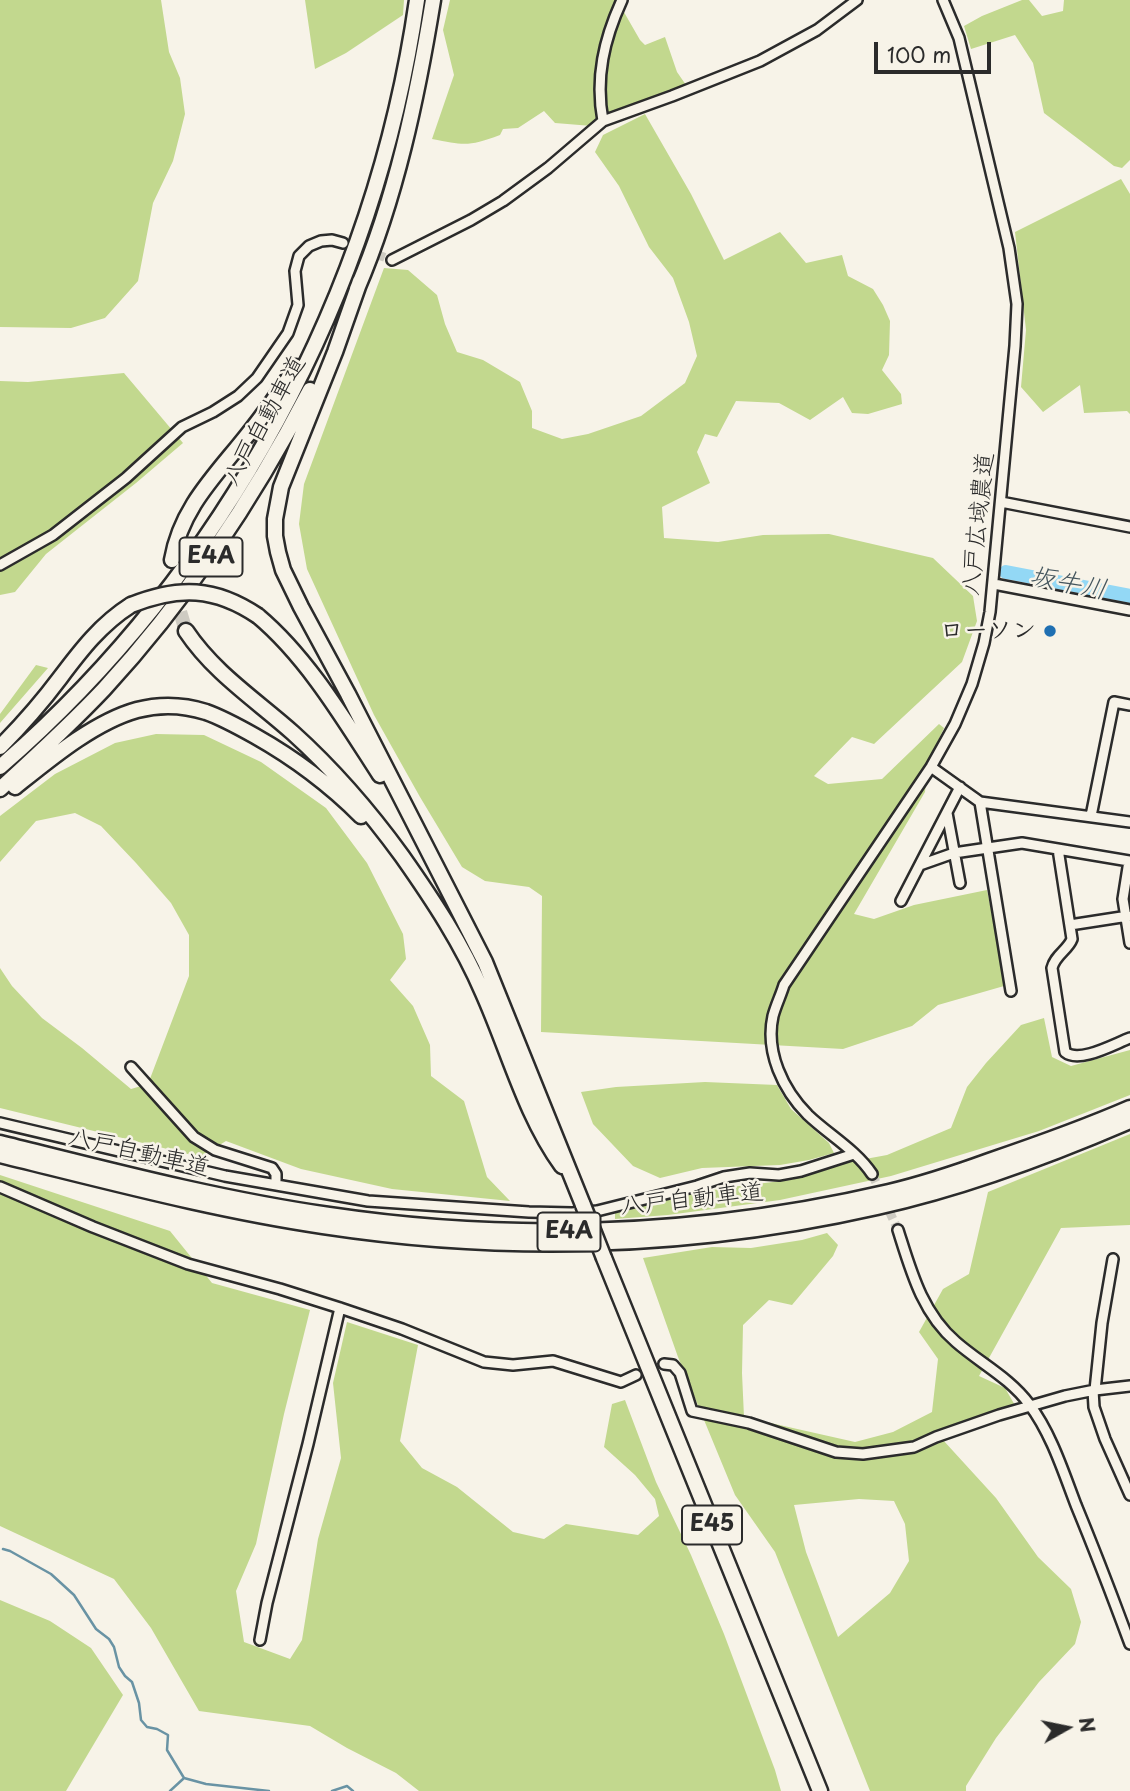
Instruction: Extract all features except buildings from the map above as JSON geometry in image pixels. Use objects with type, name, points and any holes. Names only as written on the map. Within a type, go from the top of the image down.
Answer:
[{"type":"highway","name":"八戸自動車道","points":[[0,767],[59,712],[153,608],[240,485],[286,405],[325,322],[360,236],[390,138],[417,0]]},
{"type":"highway","name":"八戸自動車道","points":[[0,789],[104,688],[162,621],[220,544],[290,430],[323,365],[360,281],[391,191],[417,92],[433,0]]},
{"type":"highway","points":[[172,560],[179,530],[194,502],[279,393],[307,349],[342,280]]},
{"type":"highway","points":[[360,281],[349,317],[281,487],[275,536],[283,570],[290,586],[444,881]]},
{"type":"highway","points":[[0,747],[45,697],[91,638],[131,605],[169,594],[204,593],[230,600],[258,616],[287,643],[331,701],[390,791],[444,881]]},
{"type":"highway","points":[[186,631],[216,668],[296,735],[341,780],[384,832],[420,883]]},
{"type":"highway","points":[[0,799],[82,738],[121,716],[155,706],[189,708],[206,712],[245,730],[313,774],[335,791],[379,834],[420,883]]},
{"type":"highway","name":"E45","points":[[444,881],[489,973],[820,1791]]},
{"type":"highway","name":"E45","points":[[420,883],[470,965],[540,1131],[582,1201]]},
{"type":"highway","name":"八戸自動車道","points":[[0,1143],[229,1197],[328,1215],[443,1228],[512,1232],[607,1232],[725,1222],[891,1192],[1025,1149],[1130,1108]]},
{"type":"highway","name":"八戸自動車道","points":[[0,1155],[224,1208],[323,1226],[441,1240],[513,1244],[607,1243],[718,1234],[809,1221],[879,1207],[1018,1165],[1130,1121]]},
{"type":"street","points":[[603,121],[600,78],[604,47],[622,0]]},
{"type":"street","points":[[391,260],[503,201],[557,161],[603,121],[760,61],[817,30],[857,0]]},
{"type":"street","name":"八戸広域農道","points":[[872,1174],[865,1163],[808,1114],[791,1095],[773,1057],[771,1036],[773,1016],[785,985],[931,767],[955,724],[972,684],[984,643],[1002,502],[1017,304],[1009,247],[997,192],[958,38],[943,0]]},
{"type":"street","points":[[0,565],[53,535],[126,478],[183,427],[213,412],[248,387],[268,364],[288,333],[298,305],[295,271],[299,256],[309,246],[321,241],[343,243]]},
{"type":"street","points":[[1002,502],[1130,527]]},
{"type":"street","points":[[993,584],[1130,610]]},
{"type":"street","points":[[1091,816],[1114,702],[1130,705]]},
{"type":"street","points":[[931,767],[980,803],[1130,822]]},
{"type":"street","points":[[901,901],[960,788]]},
{"type":"street","points":[[980,803],[1011,991]]},
{"type":"street","points":[[947,813],[960,883]]},
{"type":"street","points":[[920,865],[954,853],[1022,843],[1129,861],[1123,899],[1128,916],[1130,943]]},
{"type":"street","points":[[1058,849],[1072,939],[1070,946],[1054,962],[1052,968],[1065,1052],[1072,1057],[1092,1053],[1130,1038]]},
{"type":"street","points":[[1070,925],[1128,916]]},
{"type":"street","points":[[131,1067],[194,1137],[215,1150],[272,1168],[276,1174],[276,1185]]},
{"type":"street","points":[[0,1123],[225,1176],[368,1201],[447,1208],[572,1213],[609,1209],[724,1177],[750,1173],[779,1175],[801,1171],[854,1154]]},
{"type":"street","points":[[0,1187],[188,1264],[340,1308],[402,1329],[484,1362],[513,1365],[553,1361],[621,1382],[636,1375]]},
{"type":"street","points":[[898,1230],[913,1276],[927,1308],[939,1326],[955,1342],[1014,1387],[1030,1405],[1046,1433],[1130,1644]]},
{"type":"street","points":[[1113,1259],[1102,1323],[1094,1407],[1130,1495]]},
{"type":"street","points":[[260,1640],[340,1308]]},
{"type":"street","points":[[664,1364],[673,1365],[680,1373],[692,1411],[748,1423],[836,1452],[863,1454],[914,1447],[1030,1405],[1094,1390],[1130,1386]]},
{"type":"green space","points":[[0,0],[161,0],[169,52],[180,78],[185,114],[173,161],[153,203],[138,281],[105,318],[71,328],[0,327]]},
{"type":"green space","points":[[305,0],[404,0],[403,15],[346,53],[315,69]]},
{"type":"green space","points":[[450,0],[617,0],[645,45],[665,37],[677,72],[686,85],[592,126],[555,123],[544,111],[518,128],[503,129],[500,135],[480,142],[459,144],[432,139],[454,75],[443,30]]},
{"type":"green space","points":[[1022,0],[1029,0],[1042,16],[1063,11],[1064,0],[1130,0],[1130,160],[1122,168],[1114,166],[1044,113],[1033,63],[1015,35],[971,49],[964,26]]},
{"type":"green space","points":[[645,114],[691,194],[724,260],[780,232],[806,263],[842,255],[848,276],[873,289],[890,321],[889,355],[882,370],[901,394],[902,404],[868,414],[852,413],[843,397],[810,420],[779,403],[736,401],[717,437],[705,434],[697,452],[710,483],[662,507],[664,538],[718,542],[763,535],[829,534],[933,558],[973,596],[977,621],[962,662],[874,744],[852,737],[814,776],[828,784],[882,779],[939,724],[944,728],[928,762],[925,792],[854,914],[874,919],[914,905],[987,890],[1004,986],[938,1005],[912,1026],[843,1049],[541,1032],[542,896],[529,887],[485,881],[462,867],[374,715],[307,569],[299,524],[304,484],[384,268],[408,270],[437,295],[457,352],[483,360],[520,382],[532,411],[532,428],[562,439],[588,434],[641,416],[685,383],[697,356],[689,322],[673,278],[649,247],[619,186],[595,152],[603,135]]},
{"type":"green space","points":[[1121,179],[1130,194],[1130,414],[1127,411],[1084,413],[1080,385],[1043,412],[1021,387],[1026,330],[1015,232]]},
{"type":"green space","points":[[124,373],[183,443],[46,554],[15,592],[0,595],[0,381],[28,382]]},
{"type":"green space","points":[[36,665],[48,668],[0,723],[0,714]]},
{"type":"green space","points":[[156,734],[204,735],[261,762],[326,808],[367,863],[403,934],[406,959],[390,980],[413,1006],[430,1045],[431,1076],[464,1101],[487,1177],[510,1201],[392,1189],[301,1169],[226,1141],[200,1157],[0,1108],[0,968],[12,986],[42,1018],[131,1089],[148,1084],[189,976],[189,935],[171,903],[101,826],[75,813],[36,821],[0,862],[0,816],[55,774],[115,743]]},
{"type":"green space","points":[[1044,1018],[1052,1057],[1071,1066],[1130,1050],[1130,1095],[1039,1131],[891,1176],[780,1200],[615,1219],[615,1212],[686,1194],[790,1180],[849,1162],[887,1155],[951,1128],[967,1087],[986,1063],[1021,1025]]},
{"type":"green space","points":[[705,1082],[777,1085],[791,1109],[829,1143],[834,1153],[780,1165],[702,1168],[660,1178],[633,1166],[593,1124],[581,1092],[616,1087]]},
{"type":"green space","points":[[1130,1134],[1130,1225],[1061,1228],[979,1376],[1005,1388],[1020,1414],[943,1440],[996,1498],[1038,1557],[1071,1589],[1081,1622],[1075,1644],[1039,1682],[996,1738],[966,1786],[966,1791],[870,1791],[775,1552],[735,1495],[678,1357],[643,1258],[712,1247],[751,1248],[827,1233],[838,1245],[833,1256],[792,1305],[769,1300],[743,1325],[744,1417],[855,1442],[893,1432],[932,1412],[938,1359],[919,1332],[943,1289],[969,1274],[988,1192]],"holes":[[[859,1499],[894,1501],[905,1524],[909,1561],[890,1593],[838,1637],[806,1552],[794,1505]]]},
{"type":"green space","points":[[0,1175],[170,1231],[212,1283],[310,1310],[256,1544],[236,1591],[244,1642],[290,1659],[302,1640],[318,1539],[341,1458],[333,1383],[347,1322],[418,1345],[400,1441],[422,1468],[457,1487],[513,1532],[544,1539],[566,1524],[638,1535],[659,1516],[655,1499],[635,1475],[604,1447],[612,1404],[625,1400],[656,1482],[691,1555],[724,1634],[781,1791],[419,1791],[396,1773],[310,1726],[199,1711],[151,1628],[114,1579],[0,1526]]},
{"type":"green space","points":[[0,1600],[50,1621],[91,1648],[123,1695],[66,1791],[0,1791]]},
{"type":"waterway","name":"坂牛川","points":[[1006,572],[1130,596]]},
{"type":"waterway","points":[[3,1549],[51,1574],[74,1595],[96,1629],[109,1639],[119,1667],[132,1682],[141,1720],[147,1727],[168,1735],[167,1750],[184,1778],[206,1784],[269,1791]]},
{"type":"waterway","points":[[170,1791],[183,1779]]},
{"type":"waterway","points":[[332,1791],[347,1786],[353,1791]]},
{"type":"tunnel","points":[[351,245],[392,260]]},
{"type":"tunnel","points":[[174,592],[186,631]]},
{"type":"tunnel","points":[[872,1174],[898,1230]]},
{"type":"place","name":"ローソン","points":[[1050,631]]}]
